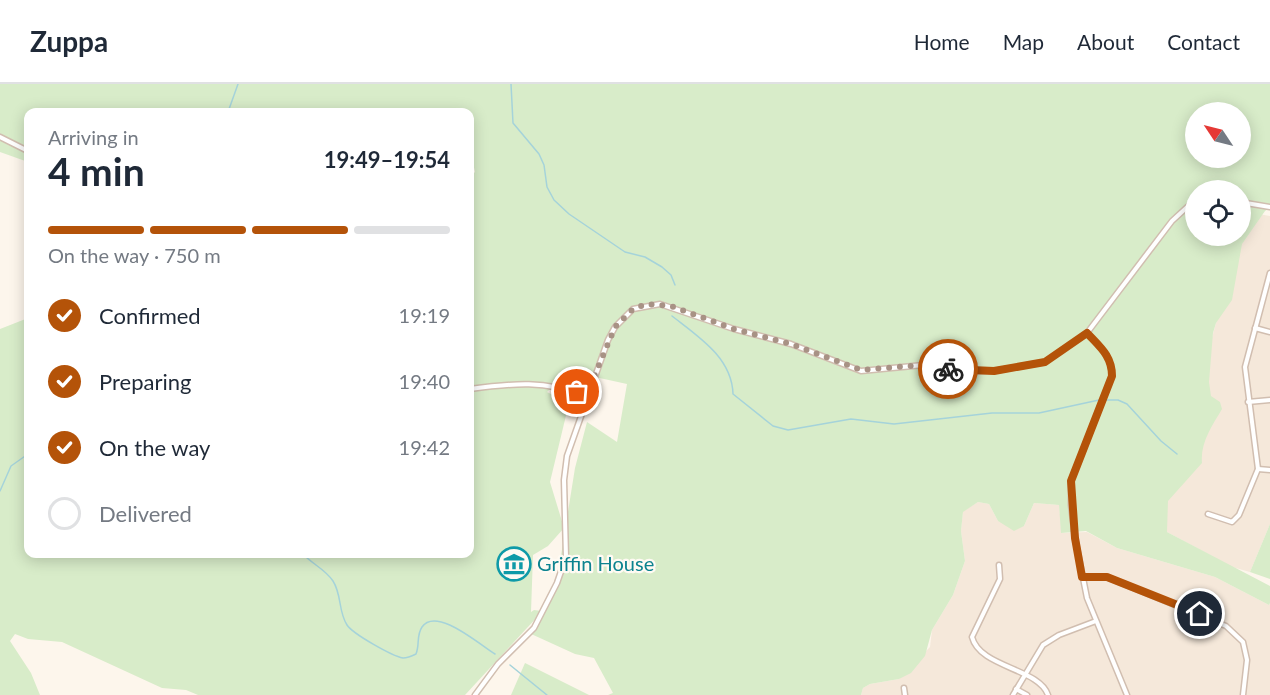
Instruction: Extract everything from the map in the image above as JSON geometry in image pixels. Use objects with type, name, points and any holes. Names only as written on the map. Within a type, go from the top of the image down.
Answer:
[{"type":"street","points":[[0,137],[24,149]]},
{"type":"street","points":[[1251,204],[1270,207]]},
{"type":"street","points":[[475,695],[498,664],[534,628],[554,590],[566,557],[564,480],[567,456],[586,396],[615,327],[633,309],[647,304],[671,306],[734,329],[791,344],[861,370],[923,365],[966,371],[994,371],[1045,362],[1087,333],[1172,221],[1185,210]]},
{"type":"street","points":[[1208,514],[1232,522],[1243,508],[1257,468],[1245,367],[1270,273]]},
{"type":"street","points":[[1256,328],[1270,332]]},
{"type":"street","points":[[1087,333],[1107,353],[1112,364],[1112,376],[1071,481],[1075,538],[1082,577],[1096,621],[1127,695]]},
{"type":"street","points":[[474,389],[528,382],[547,384],[586,396]]},
{"type":"street","points":[[1248,402],[1270,400]]},
{"type":"street","points":[[1257,468],[1270,470]]},
{"type":"street","points":[[999,565],[1000,579],[972,637],[978,650],[1046,690],[1048,695]]},
{"type":"street","points":[[1082,577],[1107,577],[1226,626],[1243,642],[1247,660],[1243,695]]},
{"type":"street","points":[[1013,695],[1042,645],[1059,635],[1096,621]]},
{"type":"street","points":[[904,688],[905,695]]},
{"type":"street","points":[[1016,689],[1027,695]]},
{"type":"shaded area","points":[[1251,213],[1270,216],[1270,524],[1250,572],[1232,567],[1167,532],[1167,501],[1237,246],[1251,246]]},
{"type":"shaded area","points":[[978,502],[989,504],[998,521],[1024,526],[1034,503],[1059,505],[1062,533],[1087,532],[1117,548],[1215,577],[1269,605],[1270,603],[1270,695],[861,695],[863,688],[870,684],[899,679],[930,647],[932,630],[953,595],[965,561],[961,531],[963,511]]},
{"type":"green space","points":[[0,84],[1270,84],[1270,208],[1265,211],[1251,231],[1251,180],[1185,180],[1185,246],[1242,246],[1232,300],[1216,323],[1213,333],[1209,382],[1211,396],[1220,402],[1222,409],[1205,442],[1202,463],[1168,501],[1167,532],[1270,586],[1270,603],[1269,605],[1215,577],[1117,548],[1086,531],[1061,533],[1059,505],[1034,503],[1024,526],[1014,531],[998,521],[989,504],[978,502],[963,512],[961,531],[965,561],[953,595],[932,630],[925,656],[911,673],[899,679],[870,684],[863,688],[861,695],[608,695],[613,693],[594,658],[575,654],[529,633],[539,615],[465,695],[198,695],[186,690],[162,688],[62,642],[28,639],[15,634],[10,641],[31,673],[40,695],[0,695],[0,329],[24,320],[24,558],[474,558],[474,108],[24,108],[24,161],[0,152]],"holes":[[[595,377],[627,384],[617,442],[587,422],[575,468],[556,587],[542,611],[531,612],[533,555],[548,546],[564,528],[550,482],[569,403],[547,392],[557,382],[588,393]]]},
{"type":"green space","points":[[1270,524],[1270,579],[1250,572]]},
{"type":"green space","points":[[525,663],[589,695],[511,695]]},
{"type":"waterway","points":[[229,108],[238,84]]},
{"type":"waterway","points":[[511,84],[513,123],[539,154],[544,165],[547,187],[554,200],[569,214],[625,252],[645,257],[662,267],[671,275],[675,285]]},
{"type":"waterway","points":[[672,316],[703,340],[720,359],[727,370],[733,394],[773,426],[788,430],[851,419],[894,424],[992,413],[1039,413],[1099,400],[1118,400],[1127,404],[1161,441],[1177,454]]},
{"type":"waterway","points":[[0,491],[11,466],[24,457]]},
{"type":"waterway","points":[[307,558],[333,581],[347,625],[382,649],[403,658],[416,654],[422,627],[429,622],[437,621],[458,629],[495,654]]},
{"type":"waterway","points":[[510,665],[547,695]]},
{"type":"way so far","points":[[577,392],[586,396],[615,327],[633,309],[647,304],[671,306],[734,329],[791,344],[861,370],[875,371],[923,365],[948,369]]},
{"type":"place","name":"Griffin House","points":[[514,564]]},
{"type":"route","points":[[948,369],[994,371],[1045,362],[1070,347],[1087,333],[1107,353],[1112,364],[1112,376],[1107,394],[1080,454],[1071,481],[1071,505],[1082,577],[1107,577],[1120,581],[1200,614]]}]
